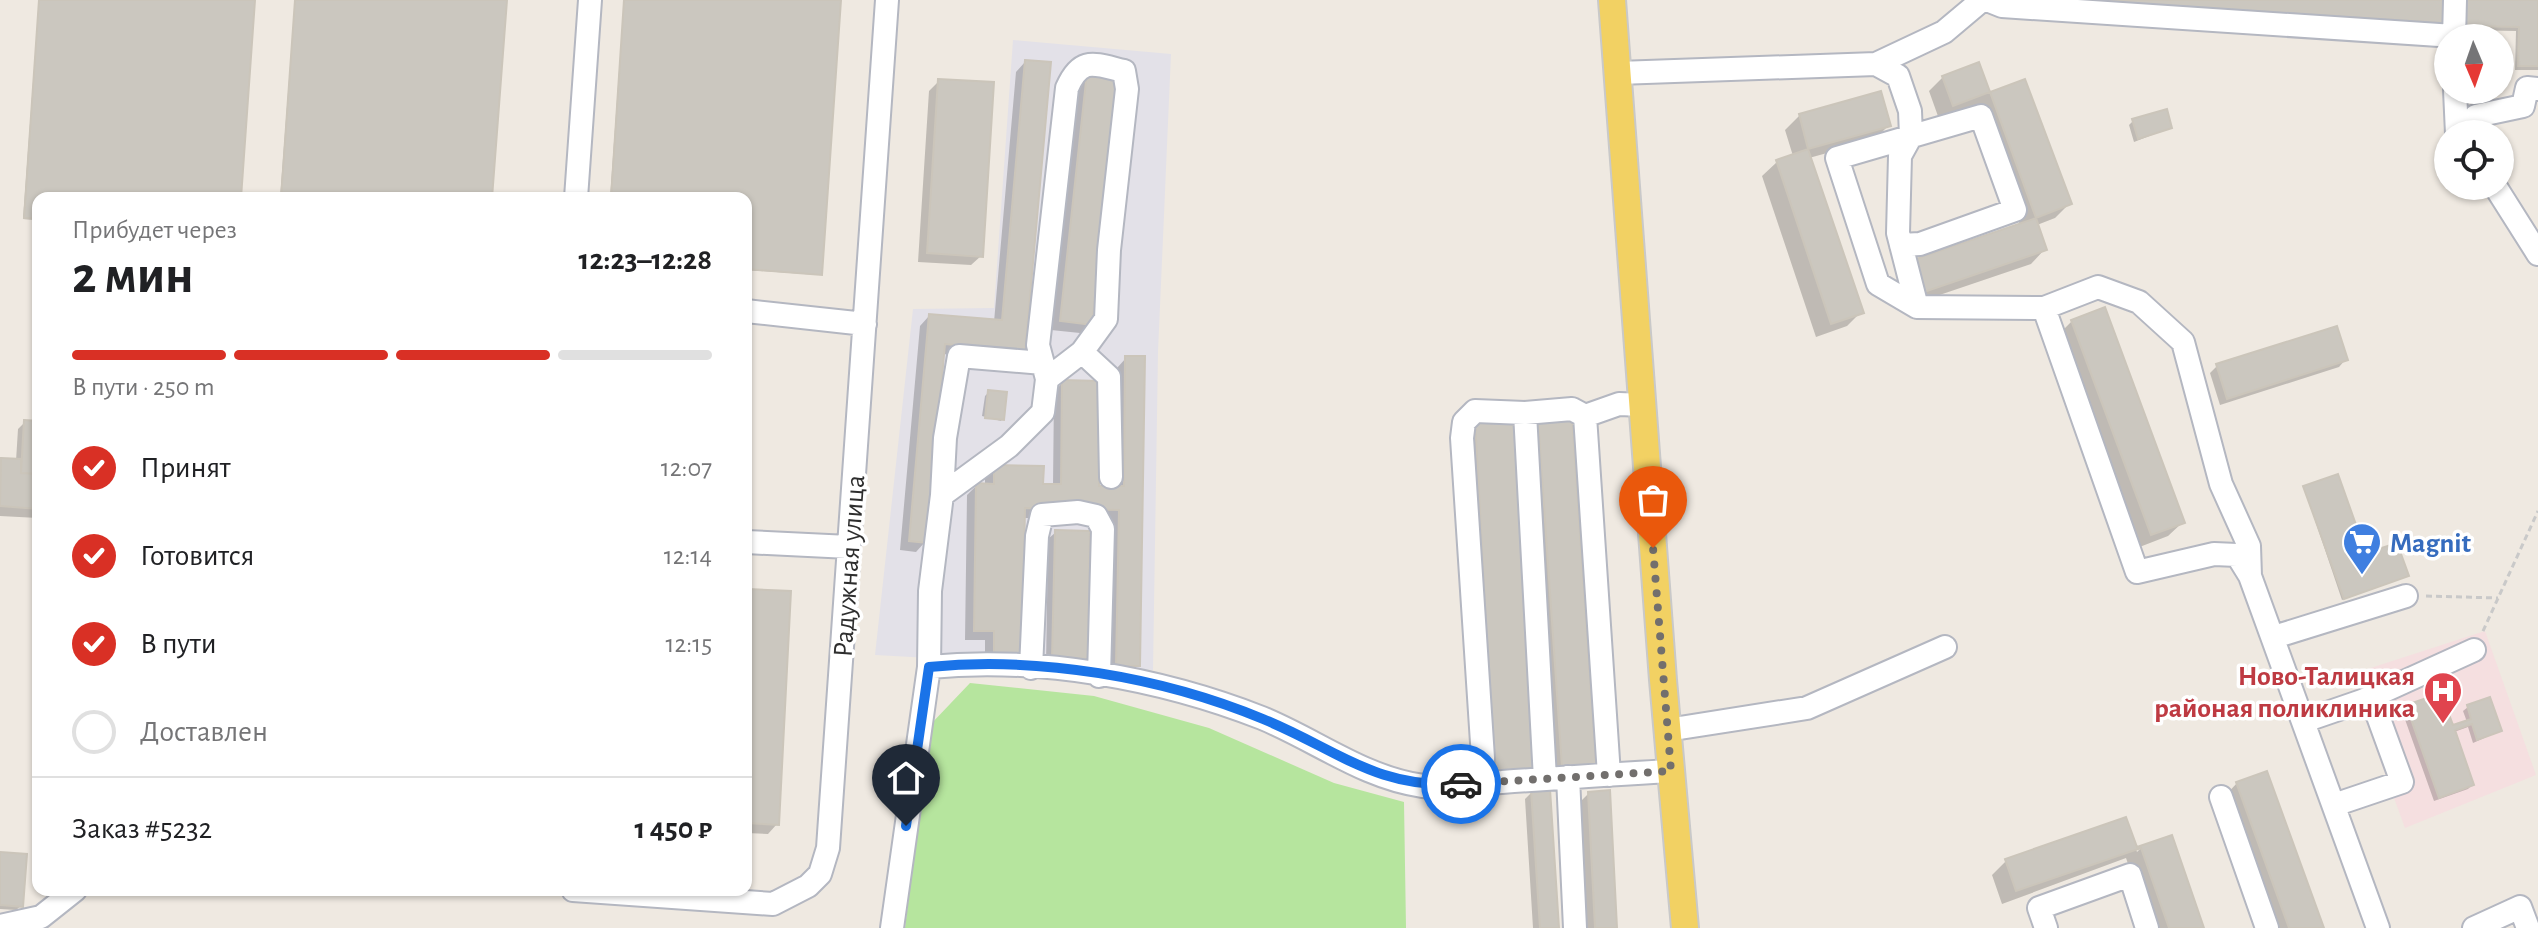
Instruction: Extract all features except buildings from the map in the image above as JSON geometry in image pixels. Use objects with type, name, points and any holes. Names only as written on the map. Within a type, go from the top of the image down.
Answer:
[{"type":"main road","points":[[1612,0],[1667,730],[1685,928]]},
{"type":"street","points":[[576,192],[590,0]]},
{"type":"street","name":"Радужная улица","points":[[659,896],[773,904],[808,886],[820,874],[828,848],[887,0]]},
{"type":"street","points":[[1618,73],[1876,64],[1944,32],[1984,0],[2002,6],[2434,36]]},
{"type":"street","points":[[2454,24],[2455,0]]},
{"type":"street","points":[[892,928],[929,667],[930,591],[942,495],[945,438],[959,356],[1045,371],[1082,352],[1106,319],[1109,250],[1127,89],[1124,71],[1086,64],[1076,70],[1067,88],[1038,345],[1045,371],[1043,412],[1009,446],[942,495]]},
{"type":"street","points":[[1876,64],[1898,76],[1910,111],[1911,136],[1900,156],[1897,195],[1901,245],[1917,307]]},
{"type":"street","points":[[2475,120],[2476,116],[2523,106],[2527,88],[2538,89]]},
{"type":"street","points":[[1901,245],[1920,244],[2015,210],[1981,116],[1837,158],[1878,284],[1917,307],[2044,308],[2098,287],[2139,302],[2183,342],[2221,484],[2249,546],[2250,576]]},
{"type":"street","points":[[2504,200],[2538,254]]},
{"type":"street","points":[[2044,308],[2137,572],[2214,554],[2237,555],[2250,576],[2378,928]]},
{"type":"street","points":[[752,312],[865,324]]},
{"type":"street","points":[[1082,352],[1109,377],[1111,477]]},
{"type":"street","points":[[1481,783],[1483,758],[1462,438],[1464,422],[1475,411],[1525,413],[1572,409],[1585,416],[1619,404],[1643,405]]},
{"type":"street","points":[[1525,413],[1545,779]]},
{"type":"street","points":[[1585,416],[1609,775]]},
{"type":"street","points":[[1031,668],[1037,536],[1042,515],[1078,512],[1096,516],[1103,529],[1099,676]]},
{"type":"street","points":[[752,542],[849,547]]},
{"type":"street","points":[[2274,637],[2406,596]]},
{"type":"street","points":[[1667,730],[1807,708],[1945,647]]},
{"type":"street","points":[[2304,721],[2371,697],[2474,650]]},
{"type":"street","points":[[929,667],[968,664],[1099,676],[1222,704],[1264,719],[1384,777],[1426,786],[1671,771]]},
{"type":"street","points":[[2334,805],[2402,782],[2371,697]]},
{"type":"street","points":[[1568,777],[1575,928]]},
{"type":"street","points":[[2221,797],[2267,928]]},
{"type":"street","points":[[2046,928],[2039,908],[2130,875],[2147,928]]},
{"type":"street","points":[[0,926],[41,917],[67,896]]},
{"type":"street","points":[[2474,928],[2520,907],[2528,928]]},
{"type":"path","points":[[2474,650],[2538,511]]},
{"type":"path","points":[[2406,596],[2498,598]]},
{"type":"shaded area","points":[[1013,40],[1171,54],[1158,352],[1153,670],[875,655],[913,309],[994,308]]},
{"type":"shaded area","name":"Ново-Талицкая районая поликлиника","points":[[2485,631],[2536,775],[2405,828],[2349,675]]},
{"type":"green space","points":[[970,683],[1094,696],[1209,728],[1334,783],[1404,802],[1406,928],[905,928],[930,725]]},
{"type":"way so far","points":[[1461,784],[1671,771],[1653,548]]},
{"type":"place","name":"Magnit","points":[[2362,576]]},
{"type":"place","name":"Ново-Талицкая районая поликлиника","points":[[2443,725]]},
{"type":"route","points":[[906,826],[929,667],[968,664],[1056,670],[1162,687],[1264,719],[1384,777],[1426,786],[1461,784]]}]
